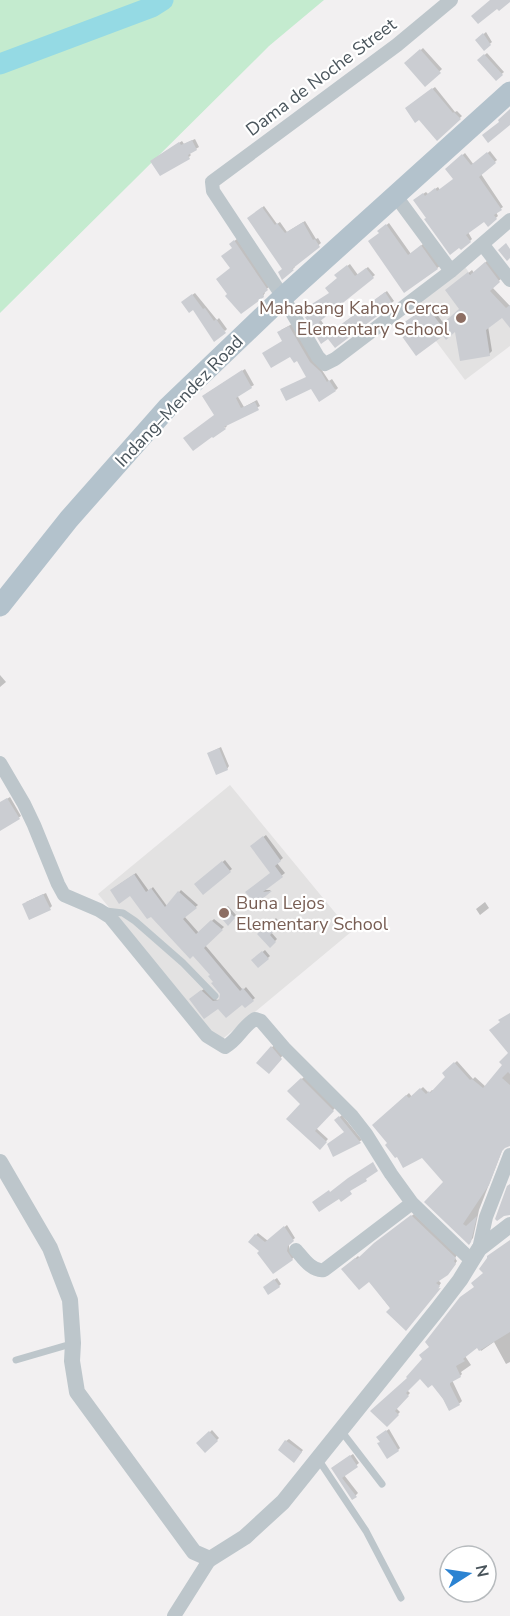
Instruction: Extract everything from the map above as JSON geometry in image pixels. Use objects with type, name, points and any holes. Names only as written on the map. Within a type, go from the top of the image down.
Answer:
[{"type":"main road","name":"Indang–Mendez Road","points":[[0,606],[69,519],[168,407],[283,297],[510,92]]},
{"type":"street","name":"Dama de Noche Street","points":[[283,297],[213,191],[212,182],[397,45],[451,0]]},
{"type":"street","points":[[395,195],[451,271]]},
{"type":"street","points":[[283,297],[318,357],[325,364],[335,359],[451,271],[510,220]]},
{"type":"street","points":[[483,245],[510,280]]},
{"type":"street","points":[[0,763],[29,815],[64,895],[110,917],[207,1036],[216,1043],[225,1047],[232,1043],[247,1024],[255,1019],[261,1021],[285,1049],[352,1116],[412,1203],[475,1255]]},
{"type":"street","points":[[174,1616],[210,1559],[245,1537],[283,1502],[460,1280],[475,1255],[486,1217],[510,1155]]},
{"type":"street","points":[[0,1162],[50,1248],[70,1300],[72,1360],[77,1392],[194,1552],[210,1559]]},
{"type":"street","points":[[296,1250],[314,1269],[324,1270],[412,1203]]},
{"type":"street","points":[[475,1255],[510,1225]]},
{"type":"lane","points":[[99,910],[123,913],[135,921],[183,963],[215,996]]},
{"type":"lane","points":[[16,1360],[73,1343]]},
{"type":"lane","points":[[340,1430],[382,1484]]},
{"type":"lane","points":[[318,1459],[366,1531],[402,1598]]},
{"type":"shaded area","name":"Mahabang Kahoy Cerca Elementary School","points":[[465,267],[510,327],[510,346],[465,380],[412,309]]},
{"type":"shaded area","name":"Buna Lejos Elementary School","points":[[230,785],[351,932],[219,1042],[98,894]]},
{"type":"green space","points":[[0,0],[324,0],[269,46],[0,313]]},
{"type":"building","points":[[490,0],[510,0],[510,2],[478,24],[471,16]]},
{"type":"building","points":[[483,33],[491,45],[484,51],[475,40]]},
{"type":"building","points":[[420,49],[441,73],[425,87],[404,63]]},
{"type":"building","points":[[484,54],[503,75],[496,81],[477,60]]},
{"type":"building","points":[[432,88],[461,119],[437,141],[419,120],[415,123],[405,108]]},
{"type":"building","points":[[510,109],[510,125],[488,143],[482,135],[499,122],[498,120]]},
{"type":"building","points":[[192,140],[197,150],[188,155],[190,159],[160,176],[150,161],[179,142],[181,145]]},
{"type":"building","points":[[487,152],[496,163],[479,177],[502,210],[494,215],[497,219],[488,227],[484,222],[466,235],[471,242],[450,255],[413,200],[423,193],[425,196],[435,188],[437,191],[453,179],[445,169],[462,154],[471,165]]},
{"type":"building","points":[[262,207],[275,225],[277,223],[285,233],[303,222],[313,240],[315,239],[320,247],[282,280],[278,272],[282,269],[247,218]]},
{"type":"building","points":[[386,224],[408,255],[421,245],[438,269],[404,293],[368,241]]},
{"type":"building","points":[[234,240],[268,290],[263,294],[264,297],[241,314],[225,296],[227,294],[216,279],[230,268],[221,256],[232,248],[229,244]]},
{"type":"building","points":[[506,243],[510,249],[510,258],[507,261],[498,250]]},
{"type":"building","points":[[485,262],[500,282],[490,291],[506,308],[510,305],[510,328],[502,318],[486,330],[490,356],[460,361],[455,332],[446,340],[443,336],[416,356],[396,328],[425,305],[441,325],[459,309],[445,290],[468,272],[470,275]]},
{"type":"building","points":[[347,265],[355,276],[366,268],[374,278],[319,322],[328,334],[385,292],[393,304],[335,348],[328,339],[321,344],[305,317],[308,315],[304,309],[329,293],[325,288],[337,278],[334,275]]},
{"type":"building","points":[[192,294],[226,333],[214,342],[193,310],[189,313],[181,302]]},
{"type":"building","points":[[289,326],[310,362],[321,372],[327,382],[329,380],[336,391],[319,402],[311,389],[286,401],[280,389],[306,377],[297,361],[294,363],[290,357],[271,368],[262,353],[282,341],[277,332]]},
{"type":"building","points":[[242,370],[252,388],[236,398],[241,408],[255,402],[259,410],[224,427],[226,429],[193,451],[183,438],[214,415],[202,396]]},
{"type":"building","points":[[219,748],[228,770],[216,775],[207,753]]},
{"type":"building","points":[[7,798],[20,819],[0,831],[0,802]]},
{"type":"building","points":[[263,836],[281,861],[275,866],[283,877],[263,892],[272,891],[256,904],[245,892],[270,873],[250,846]]},
{"type":"building","points":[[222,861],[231,872],[203,895],[194,884]]},
{"type":"building","points":[[134,874],[146,892],[151,888],[165,907],[178,891],[197,908],[183,919],[196,934],[211,920],[223,930],[204,948],[240,991],[243,988],[254,1001],[245,1008],[242,1005],[226,1018],[218,1009],[204,1019],[189,999],[201,990],[213,1001],[219,1000],[220,994],[211,983],[213,982],[208,976],[210,975],[193,956],[190,959],[151,917],[147,919],[130,896],[119,904],[110,890]]},
{"type":"building","points":[[43,894],[51,910],[29,920],[22,904]]},
{"type":"building","points":[[225,907],[235,918],[228,926],[218,914]]},
{"type":"building","points":[[273,919],[279,926],[270,935],[276,942],[270,948],[257,934]]},
{"type":"building","points":[[262,951],[269,959],[258,968],[251,960]]},
{"type":"building","points":[[510,1013],[510,1074],[508,1072],[502,1078],[510,1085],[510,1146],[502,1151],[489,1185],[463,1224],[466,1226],[477,1216],[469,1245],[424,1202],[443,1182],[422,1158],[403,1168],[372,1125],[406,1095],[409,1098],[420,1088],[426,1094],[429,1091],[430,1093],[445,1077],[442,1073],[454,1062],[470,1080],[472,1079],[483,1088],[502,1065],[499,1062],[508,1053],[489,1030],[500,1022],[498,1020]]},
{"type":"building","points":[[271,1046],[282,1059],[269,1074],[256,1063]]},
{"type":"building","points":[[301,1078],[334,1111],[315,1131],[327,1142],[320,1150],[286,1119],[300,1104],[287,1091]]},
{"type":"building","points":[[339,1116],[361,1143],[333,1157],[327,1144],[344,1132],[334,1120]]},
{"type":"building","points":[[373,1162],[378,1171],[350,1191],[352,1194],[341,1202],[339,1199],[319,1212],[312,1202]]},
{"type":"building","points":[[510,1184],[510,1215],[497,1221],[495,1219],[507,1186]]},
{"type":"building","points":[[411,1215],[456,1258],[454,1261],[456,1264],[448,1275],[436,1283],[440,1286],[438,1289],[441,1288],[406,1331],[386,1312],[390,1308],[369,1282],[359,1290],[341,1269],[355,1258],[357,1259]]},
{"type":"building","points":[[284,1226],[294,1241],[288,1246],[287,1251],[293,1260],[273,1274],[257,1253],[259,1251],[248,1242],[255,1234],[265,1242]]},
{"type":"building","points":[[510,1240],[510,1332],[479,1351],[477,1348],[463,1359],[465,1361],[456,1366],[461,1377],[450,1385],[460,1405],[449,1411],[432,1385],[428,1388],[420,1379],[406,1393],[409,1396],[395,1411],[399,1415],[387,1427],[370,1411],[407,1378],[422,1359],[419,1355],[429,1347],[425,1342],[460,1297],[474,1287],[471,1283],[483,1273],[479,1269],[487,1256]]},
{"type":"building","points":[[274,1279],[280,1287],[268,1295],[263,1287]]},
{"type":"building","points":[[386,1430],[399,1451],[387,1459],[376,1437]]},
{"type":"building","points":[[209,1431],[218,1441],[205,1453],[196,1443]]},
{"type":"building","points":[[285,1440],[302,1452],[294,1463],[278,1450]]},
{"type":"building","points":[[350,1455],[358,1467],[342,1478],[357,1497],[352,1500],[331,1468]]},
{"type":"waterway","points":[[0,64],[152,7],[163,0]]},
{"type":"place","name":"Mahabang Kahoy Cerca Elementary School","points":[[461,318]]},
{"type":"place","name":"Buna Lejos Elementary School","points":[[224,913]]}]
